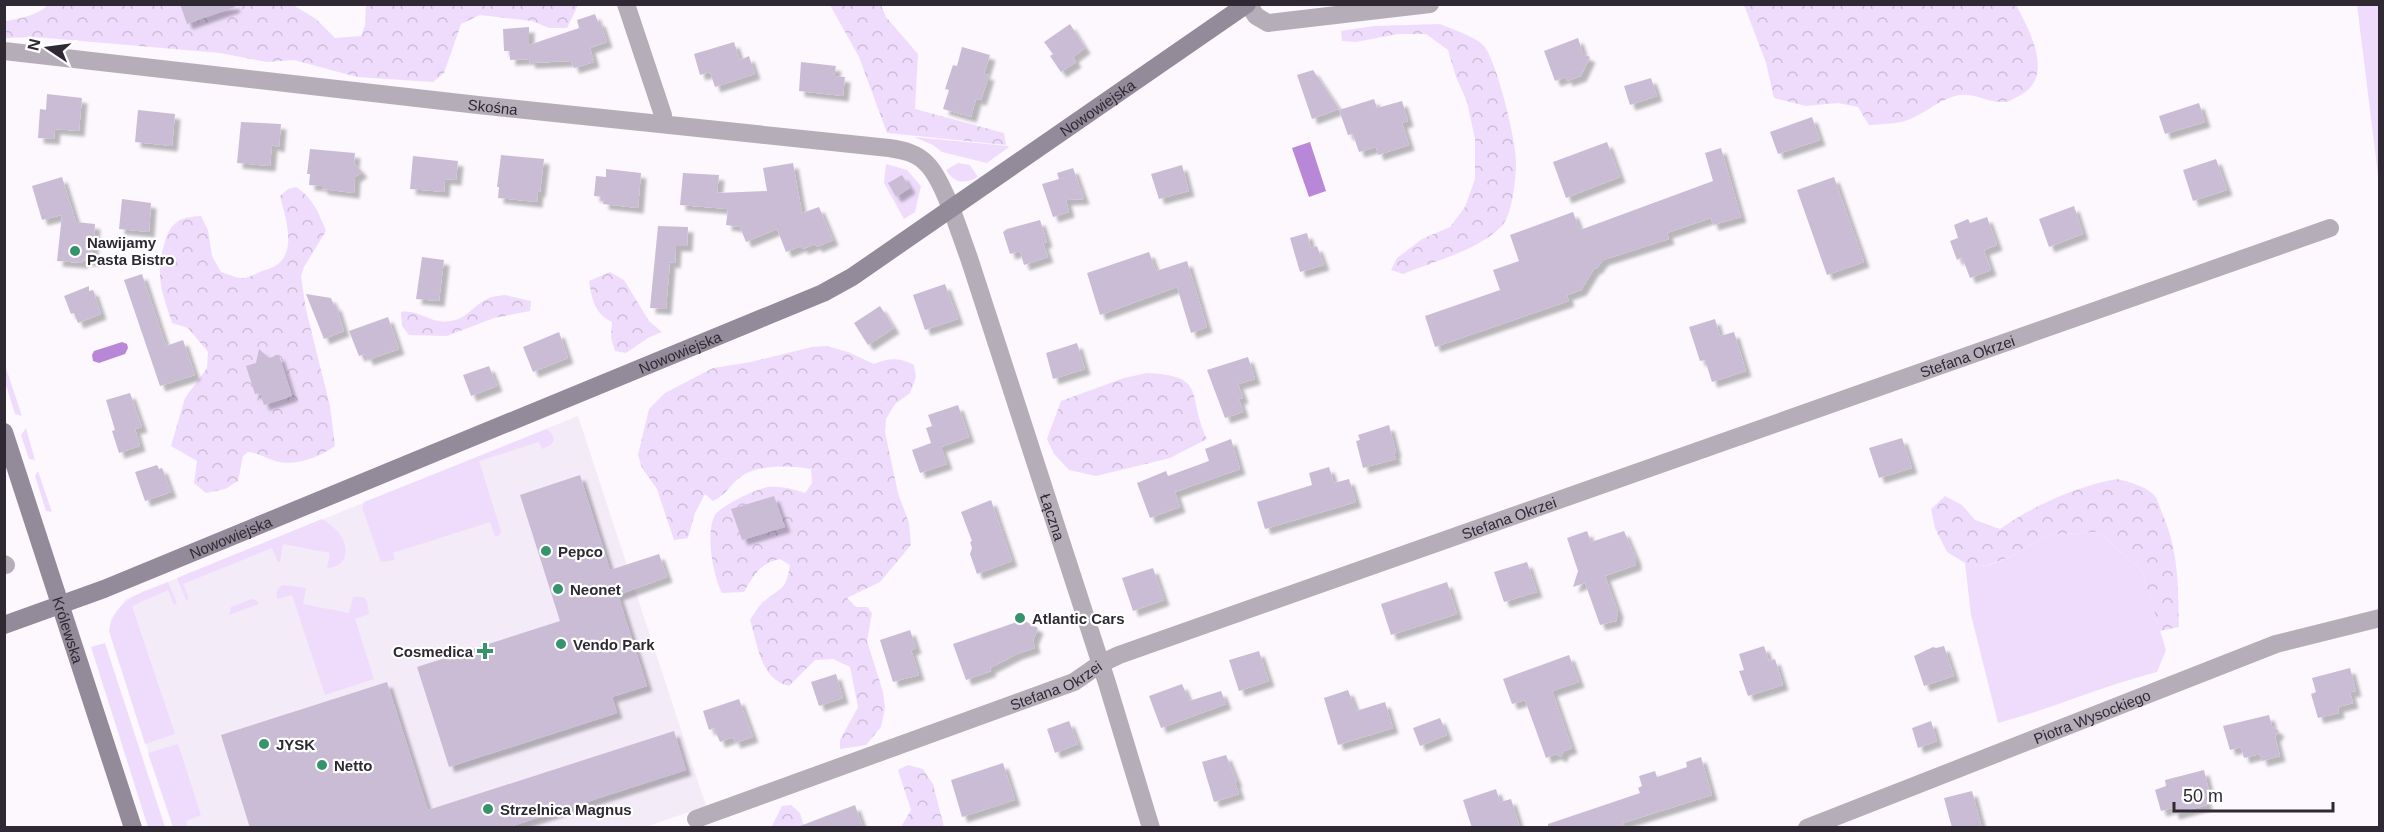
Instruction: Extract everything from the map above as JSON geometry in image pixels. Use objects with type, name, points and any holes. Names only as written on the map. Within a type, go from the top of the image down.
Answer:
[{"type":"street","points":[[626,4],[663,115],[663,124]]},
{"type":"street","points":[[1248,4],[1256,16],[1268,23],[1430,4]]},
{"type":"street","name":"Nowowiejska","points":[[4,625],[104,589],[823,293],[852,277],[1248,4]]},
{"type":"street","name":"Skośna","points":[[4,51],[466,104],[889,148],[910,153],[926,163],[932,169],[951,208]]},
{"type":"street","name":"Łączna","points":[[951,208],[1100,664],[1151,828]]},
{"type":"street","name":"Stefana Okrzei","points":[[696,819],[1074,682],[1100,664],[1119,655],[2330,228]]},
{"type":"street","name":"Królewska","points":[[4,432],[133,828]]},
{"type":"street","name":"Piotra Wysockiego","points":[[1807,828],[2276,644],[2379,618]]},
{"type":"shaded area","points":[[1310,142],[1326,191],[1309,197],[1292,148]]},
{"type":"shaded area","points":[[122,342],[127,344],[128,348],[125,354],[99,363],[93,361],[94,351]]},
{"type":"shaded area","points":[[578,416],[706,806],[642,828],[173,827],[109,631],[111,619],[126,599]]},
{"type":"green space","points":[[48,5],[293,5],[316,19],[335,38],[361,36],[365,25],[366,5],[578,5],[567,28],[549,28],[532,21],[480,15],[461,24],[444,73],[433,82],[357,77],[294,60],[267,62],[220,53],[35,37],[5,38],[5,21],[34,14]]},
{"type":"green space","points":[[830,5],[881,5],[886,17],[918,54],[915,109],[1004,133],[1006,145],[887,133],[859,57]]},
{"type":"green space","points":[[1744,5],[2016,5],[2036,52],[2038,65],[2036,76],[2031,87],[2008,101],[1998,102],[1968,95],[1955,96],[1908,120],[1869,125],[1858,107],[1838,103],[1806,106],[1774,98],[1766,63]]},
{"type":"green space","points":[[2357,5],[2379,5],[2379,183]]},
{"type":"green space","points":[[1440,24],[1476,39],[1489,55],[1500,84],[1513,136],[1516,161],[1513,195],[1508,214],[1501,227],[1480,243],[1403,274],[1391,270],[1397,258],[1422,239],[1450,227],[1465,207],[1475,179],[1475,139],[1467,102],[1448,50],[1426,34],[1398,34],[1356,42],[1342,41],[1341,31],[1374,26]]},
{"type":"green space","points":[[914,137],[1009,147],[987,163],[942,152],[933,145]]},
{"type":"green space","points":[[958,163],[970,165],[978,177],[964,182],[953,178],[946,170]]},
{"type":"green space","points":[[886,164],[907,170],[921,186],[915,212],[904,219],[884,183]]},
{"type":"green space","points":[[296,187],[311,201],[326,231],[301,276],[306,310],[330,406],[335,446],[322,454],[290,463],[282,463],[248,452],[243,456],[238,481],[225,489],[206,493],[194,483],[197,461],[171,446],[185,398],[207,368],[208,352],[188,328],[172,323],[160,276],[164,245],[172,226],[186,218],[201,216],[208,230],[212,256],[221,272],[245,278],[274,267],[287,251],[288,241],[288,229],[280,196],[288,189]]},
{"type":"green space","points":[[610,272],[624,280],[649,321],[662,332],[648,338],[626,353],[615,351],[611,338],[612,322],[598,310],[591,294],[589,281]]},
{"type":"green space","points":[[505,295],[531,301],[530,311],[494,318],[447,336],[409,335],[402,326],[401,312],[414,313],[437,321],[451,321],[461,318],[489,298]]},
{"type":"green space","points":[[827,346],[848,352],[874,364],[884,360],[904,361],[914,365],[916,377],[910,393],[895,404],[886,419],[885,432],[898,493],[909,523],[911,545],[880,582],[847,598],[856,607],[867,607],[872,613],[867,641],[883,692],[885,708],[881,727],[866,745],[840,749],[840,740],[858,707],[850,667],[833,659],[815,660],[789,686],[779,682],[766,669],[755,640],[750,620],[762,603],[784,585],[790,565],[780,559],[767,563],[758,571],[744,592],[722,593],[711,554],[712,523],[719,511],[740,498],[768,487],[787,488],[805,493],[812,483],[811,469],[786,466],[760,469],[740,477],[713,501],[705,494],[695,513],[688,538],[674,540],[657,489],[642,468],[638,455],[649,409],[665,393],[713,368],[751,362],[812,347]]},
{"type":"green space","points":[[5,365],[22,416],[15,414],[5,382]]},
{"type":"green space","points":[[1147,373],[1180,378],[1188,384],[1207,439],[1170,458],[1096,476],[1069,470],[1054,454],[1047,439],[1061,401],[1124,378]]},
{"type":"green space","points":[[26,428],[35,460],[29,459],[21,435]]},
{"type":"green space","points":[[547,429],[554,440],[551,445],[542,449],[539,442],[479,461],[501,531],[500,535],[495,537],[490,522],[393,553],[395,560],[381,562],[362,507],[364,502]]},
{"type":"green space","points":[[38,471],[52,512],[46,511],[35,476]]},
{"type":"green space","points":[[2117,479],[2147,490],[2155,496],[2158,502],[2168,527],[2175,555],[2179,627],[2160,631],[2142,571],[2099,532],[2048,535],[2012,556],[1986,566],[1965,563],[1947,552],[1935,528],[1931,509],[1945,496],[1962,505],[1975,520],[2000,529],[2056,498],[2101,482]]},
{"type":"green space","points":[[322,519],[336,530],[344,543],[345,555],[340,564],[327,568],[330,553],[283,544],[280,562],[272,548],[183,584],[189,599],[186,600],[177,578]]},
{"type":"green space","points":[[2099,532],[2142,571],[2166,650],[2157,672],[1998,723],[1971,615],[1965,563],[1987,566],[2012,556],[2048,535]]},
{"type":"green space","points":[[168,582],[177,603],[174,605],[168,590],[132,606],[175,734],[145,744],[109,631],[112,620],[123,604],[139,594]]},
{"type":"green space","points":[[283,585],[306,588],[303,604],[349,613],[353,597],[363,597],[367,601],[369,614],[355,619],[374,679],[325,695],[292,595],[277,599],[277,591]]},
{"type":"green space","points":[[252,599],[259,604],[229,615],[231,607]]},
{"type":"green space","points":[[105,643],[165,827],[148,827],[91,647]]},
{"type":"green space","points":[[178,744],[201,815],[186,821],[188,827],[173,827],[148,753]]},
{"type":"green space","points":[[908,765],[923,769],[933,784],[944,827],[901,827],[911,810],[898,770]]},
{"type":"green space","points":[[791,805],[800,813],[804,827],[771,828],[782,806]]},
{"type":"building","points":[[180,4],[234,4],[235,7],[187,24]]},
{"type":"building","points":[[595,14],[598,22],[600,21],[607,42],[590,48],[594,62],[574,68],[571,61],[530,63],[529,59],[510,60],[510,51],[504,51],[503,29],[529,27],[529,45],[579,28],[577,20]]},
{"type":"building","points":[[1070,24],[1085,48],[1073,57],[1076,62],[1061,72],[1050,56],[1053,54],[1044,42]]},
{"type":"building","points":[[1578,38],[1583,54],[1590,57],[1581,76],[1567,81],[1566,77],[1555,81],[1544,51]]},
{"type":"building","points":[[734,42],[740,60],[749,56],[755,74],[715,87],[710,72],[700,75],[694,54]]},
{"type":"building","points":[[962,47],[990,55],[984,74],[989,75],[981,100],[976,99],[971,117],[943,109],[949,90],[945,89],[953,65],[957,66]]},
{"type":"building","points":[[801,62],[836,66],[834,76],[845,77],[843,96],[799,91]]},
{"type":"building","points":[[1313,70],[1339,109],[1312,119],[1297,75]]},
{"type":"building","points":[[1651,78],[1657,96],[1630,105],[1624,86]]},
{"type":"building","points":[[47,94],[82,98],[79,131],[55,129],[54,139],[38,138],[40,109],[46,110]]},
{"type":"building","points":[[1374,99],[1377,108],[1402,101],[1408,121],[1402,123],[1409,145],[1378,155],[1376,147],[1359,152],[1353,134],[1348,135],[1339,110]]},
{"type":"building","points":[[2199,103],[2205,122],[2165,134],[2159,116]]},
{"type":"building","points":[[138,110],[175,114],[172,146],[135,142]]},
{"type":"building","points":[[1812,117],[1820,140],[1778,154],[1770,132]]},
{"type":"building","points":[[241,122],[281,124],[279,147],[272,145],[270,166],[237,163]]},
{"type":"building","points":[[1607,142],[1620,177],[1566,198],[1553,162]]},
{"type":"building","points":[[1721,148],[1741,217],[1713,225],[1711,218],[1667,233],[1669,239],[1603,260],[1594,269],[1581,290],[1567,295],[1569,301],[1435,347],[1425,316],[1500,290],[1493,270],[1519,261],[1510,235],[1573,212],[1580,230],[1713,181],[1705,153]]},
{"type":"building","points":[[310,149],[355,153],[354,163],[362,172],[355,177],[354,193],[309,185],[310,174],[307,174]]},
{"type":"building","points":[[501,155],[544,159],[537,202],[498,198]]},
{"type":"building","points":[[413,156],[458,161],[456,180],[445,179],[444,192],[410,189]]},
{"type":"building","points":[[2216,159],[2227,190],[2193,201],[2183,170]]},
{"type":"building","points":[[793,163],[802,213],[819,207],[833,240],[817,247],[815,244],[803,249],[801,246],[786,252],[777,229],[746,242],[740,227],[726,225],[728,209],[680,205],[683,173],[719,175],[717,193],[767,191],[763,168]]},
{"type":"building","points":[[1182,165],[1189,191],[1159,199],[1151,174]]},
{"type":"building","points":[[1073,168],[1084,199],[1066,200],[1069,212],[1053,217],[1042,184],[1059,179],[1057,173]]},
{"type":"building","points":[[606,169],[641,173],[638,208],[603,204],[604,197],[594,196],[596,176],[606,177]]},
{"type":"building","points":[[902,175],[910,188],[896,197],[888,183]]},
{"type":"building","points":[[62,177],[76,222],[95,224],[92,261],[82,260],[83,263],[57,261],[62,215],[42,220],[32,186]]},
{"type":"building","points":[[1834,177],[1864,262],[1827,275],[1797,190]]},
{"type":"building","points":[[122,199],[151,203],[149,232],[119,229]]},
{"type":"building","points":[[2074,206],[2083,234],[2049,247],[2039,219]]},
{"type":"building","points":[[1987,217],[1997,245],[1984,250],[1991,270],[1970,278],[1962,257],[1957,260],[1950,241],[1958,238],[1954,225],[1968,219],[1970,223]]},
{"type":"building","points":[[1040,220],[1047,242],[1043,243],[1048,257],[1024,265],[1020,251],[1010,254],[1003,232]]},
{"type":"building","points":[[658,226],[688,227],[687,246],[676,246],[675,263],[670,262],[666,309],[650,308]]},
{"type":"building","points":[[1307,233],[1311,248],[1317,246],[1324,265],[1300,272],[1290,238]]},
{"type":"building","points":[[1149,252],[1156,271],[1187,261],[1207,327],[1191,333],[1177,287],[1100,315],[1087,273]]},
{"type":"building","points":[[422,257],[444,260],[439,301],[416,299]]},
{"type":"building","points":[[142,274],[166,346],[183,340],[195,375],[160,386],[124,280]]},
{"type":"building","points":[[945,284],[958,319],[925,330],[913,295]]},
{"type":"building","points":[[89,286],[89,291],[93,290],[101,314],[78,323],[74,313],[71,314],[64,296]]},
{"type":"building","points":[[306,294],[331,298],[334,306],[336,305],[344,331],[324,339]]},
{"type":"building","points":[[880,306],[894,328],[868,345],[854,323]]},
{"type":"building","points":[[388,317],[399,349],[368,360],[365,354],[359,356],[349,331]]},
{"type":"building","points":[[1715,319],[1720,336],[1734,332],[1746,371],[1712,382],[1705,360],[1700,361],[1689,327]]},
{"type":"building","points":[[559,332],[568,358],[533,372],[523,347]]},
{"type":"building","points":[[1077,343],[1085,369],[1053,379],[1046,353]]},
{"type":"building","points":[[259,349],[269,358],[279,355],[292,396],[264,405],[260,393],[255,394],[246,366],[256,363]]},
{"type":"building","points":[[1248,357],[1255,379],[1238,384],[1243,398],[1239,399],[1243,412],[1225,418],[1207,370]]},
{"type":"building","points":[[489,366],[497,386],[471,396],[463,375]]},
{"type":"building","points":[[130,393],[142,427],[135,429],[140,446],[119,453],[106,400]]},
{"type":"building","points":[[958,405],[969,437],[941,447],[947,464],[920,473],[912,450],[931,443],[926,428],[932,426],[928,415]]},
{"type":"building","points":[[1389,425],[1396,459],[1363,468],[1356,441],[1360,440],[1358,435]]},
{"type":"building","points":[[1902,438],[1912,468],[1879,478],[1869,448]]},
{"type":"building","points":[[1231,439],[1240,469],[1175,492],[1180,507],[1150,518],[1137,483],[1166,471],[1168,476],[1209,461],[1205,449]]},
{"type":"building","points":[[157,465],[159,469],[162,468],[171,492],[145,501],[135,472]]},
{"type":"building","points":[[1329,467],[1334,483],[1349,479],[1356,502],[1265,529],[1257,502],[1312,485],[1309,473]]},
{"type":"building","name":"Vendo Park","points":[[580,475],[610,570],[659,554],[667,577],[618,595],[647,686],[612,697],[617,713],[449,767],[417,667],[560,621],[520,495]]},
{"type":"building","points":[[774,496],[785,527],[742,540],[731,509]]},
{"type":"building","points":[[991,500],[1012,561],[977,574],[970,554],[972,548],[970,542],[972,541],[961,512]]},
{"type":"building","points":[[1587,531],[1591,542],[1624,531],[1636,559],[1636,565],[1605,576],[1618,612],[1616,621],[1600,625],[1585,583],[1573,587],[1578,571],[1567,538]]},
{"type":"building","points":[[1527,562],[1537,592],[1504,602],[1494,572]]},
{"type":"building","points":[[1153,568],[1164,600],[1133,611],[1122,578]]},
{"type":"building","points":[[1447,582],[1457,614],[1391,635],[1381,604]]},
{"type":"building","points":[[1023,620],[1038,628],[1033,640],[1035,648],[1017,654],[990,668],[991,671],[966,680],[953,644]]},
{"type":"building","points":[[910,630],[916,648],[911,650],[919,675],[893,682],[880,640]]},
{"type":"building","points":[[1764,646],[1769,661],[1775,659],[1783,685],[1748,696],[1739,671],[1744,670],[1739,654]]},
{"type":"building","points":[[1944,646],[1954,676],[1924,686],[1914,656],[1933,647]]},
{"type":"building","points":[[1259,651],[1269,681],[1239,691],[1229,660]]},
{"type":"building","points":[[1569,655],[1579,682],[1552,691],[1572,748],[1564,751],[1561,757],[1556,754],[1546,758],[1525,700],[1512,704],[1503,679]]},
{"type":"building","points":[[2350,668],[2356,691],[2350,692],[2353,703],[2338,707],[2339,713],[2318,718],[2311,694],[2316,692],[2312,678]]},
{"type":"building","points":[[836,674],[843,698],[819,706],[811,682]]},
{"type":"building","name":"Netto","points":[[387,682],[428,810],[674,731],[686,770],[506,828],[250,828],[221,735]]},
{"type":"building","points":[[1182,684],[1189,701],[1221,691],[1226,704],[1161,728],[1149,696]]},
{"type":"building","points":[[1348,690],[1356,711],[1385,702],[1393,728],[1338,745],[1324,698]]},
{"type":"building","points":[[739,699],[753,737],[735,743],[733,737],[720,742],[714,728],[709,730],[703,711]]},
{"type":"building","points":[[2269,715],[2272,726],[2279,731],[2275,737],[2280,756],[2262,761],[2260,754],[2244,758],[2241,747],[2230,750],[2223,726]]},
{"type":"building","points":[[1440,718],[1447,735],[1420,746],[1413,728]]},
{"type":"building","points":[[1069,721],[1078,744],[1055,753],[1047,729]]},
{"type":"building","points":[[1931,721],[1937,741],[1918,748],[1912,728]]},
{"type":"building","points":[[1226,755],[1237,782],[1235,782],[1239,794],[1214,802],[1202,762]]},
{"type":"building","points":[[1701,757],[1712,795],[1623,823],[1625,828],[1548,828],[1548,824],[1640,793],[1638,788],[1642,786],[1639,776],[1655,771],[1657,777],[1687,767],[1686,762]]},
{"type":"building","points":[[1003,763],[1015,800],[962,817],[951,780]]},
{"type":"building","points":[[2204,770],[2210,795],[2205,796],[2207,805],[2174,814],[2172,808],[2161,811],[2155,790],[2166,786],[2165,780]]},
{"type":"building","points":[[1496,789],[1500,802],[1511,799],[1520,828],[1472,828],[1463,800]]},
{"type":"building","points":[[1972,791],[1982,828],[1952,828],[1944,798]]},
{"type":"building","points":[[855,805],[863,828],[800,828],[800,826]]},
{"type":"place","name":"Nawijamy Pasta Bistro","points":[[75,251]]},
{"type":"place","name":"Pepco","points":[[546,551]]},
{"type":"place","name":"Neonet","points":[[558,589]]},
{"type":"place","name":"Atlantic Cars","points":[[1020,618]]},
{"type":"place","name":"Vendo Park","points":[[561,644]]},
{"type":"place","name":"Cosmedica","points":[[485,651]]},
{"type":"place","name":"JYSK","points":[[264,744]]},
{"type":"place","name":"Netto","points":[[322,765]]},
{"type":"place","name":"Strzelnica Magnus","points":[[488,809]]}]
